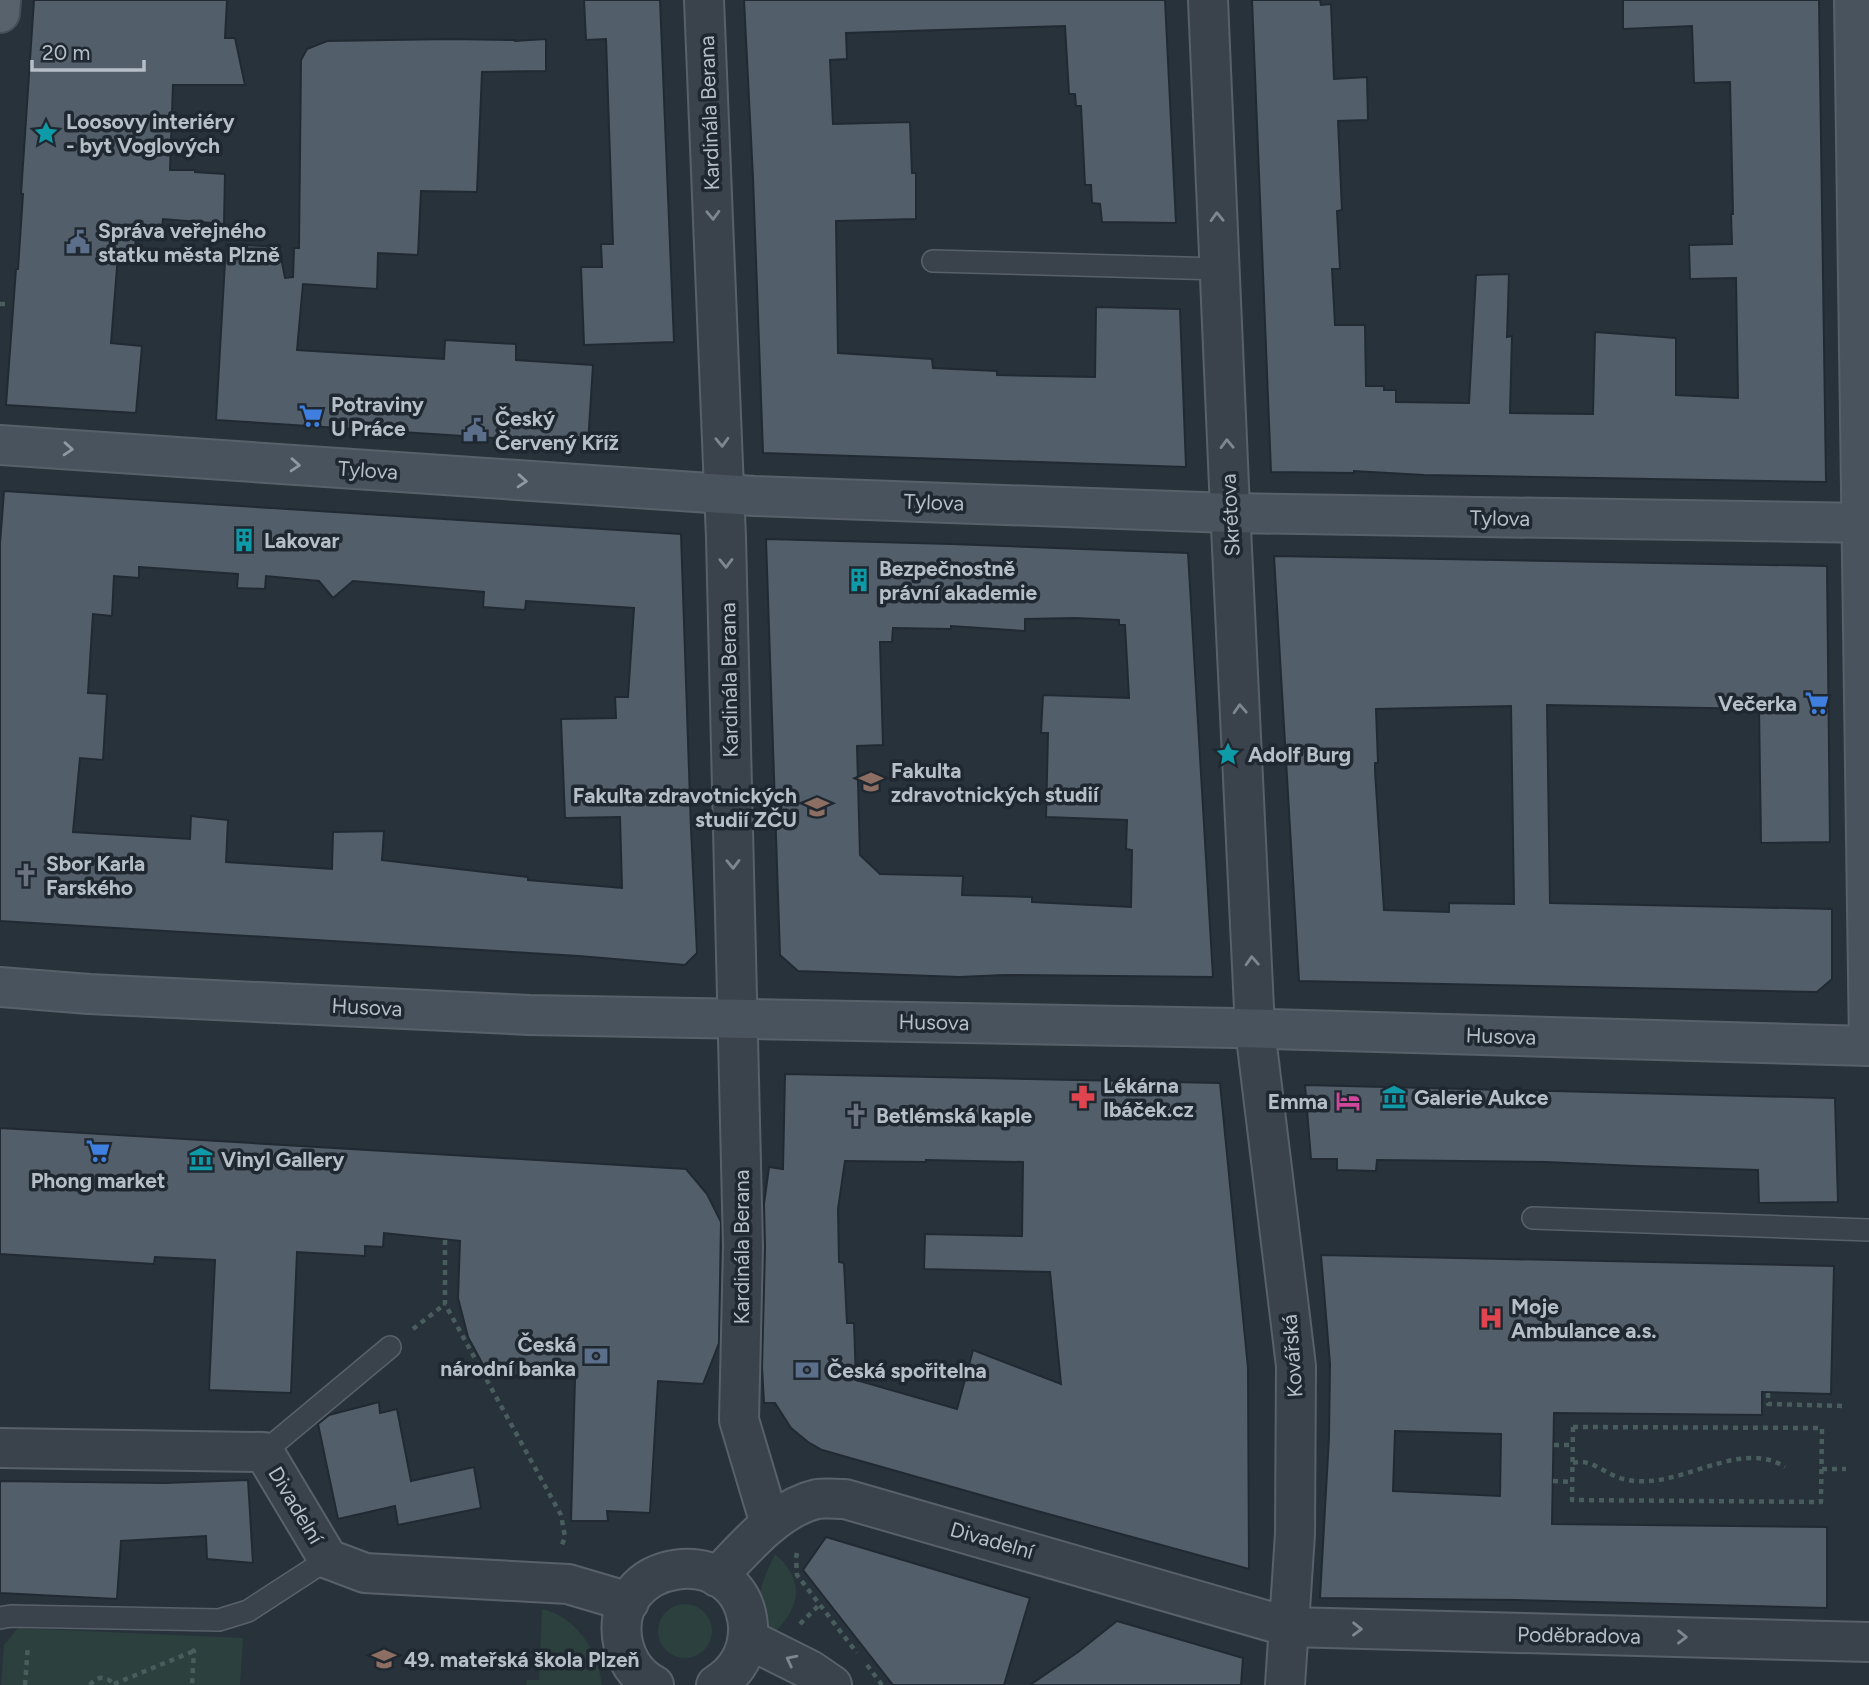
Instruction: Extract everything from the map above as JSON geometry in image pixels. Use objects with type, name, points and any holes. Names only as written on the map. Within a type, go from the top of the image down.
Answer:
[{"type":"main road","points":[[0,13],[1,0]]},
{"type":"street","name":"Kardinála Berana","points":[[704,0],[724,495],[743,1247],[739,1420],[770,1524]]},
{"type":"street","name":"Skrétova","points":[[1208,0],[1255,1029]]},
{"type":"street","points":[[1854,0],[1865,523],[1869,1048]]},
{"type":"street","name":"Tylova","points":[[0,445],[724,495],[1230,513],[1865,523]]},
{"type":"street","name":"Husova","points":[[0,986],[89,994],[529,1015],[1255,1029],[1869,1048]]},
{"type":"street","name":"Kovářská","points":[[1255,1029],[1296,1366],[1295,1534],[1285,1685]]},
{"type":"street","name":"Divadelní","points":[[0,1448],[264,1452],[328,1559],[365,1573],[568,1584],[629,1602]]},
{"type":"street","name":"Divadelní","points":[[717,1577],[770,1524],[791,1510],[816,1500],[845,1499],[1289,1627]]},
{"type":"street","points":[[654,1685],[639,1675],[632,1666],[624,1645],[622,1623],[635,1592],[652,1577],[673,1569],[696,1569],[717,1577],[733,1590],[744,1608],[748,1639],[741,1659],[735,1669],[716,1685]]},
{"type":"street","name":"Poděbradova","points":[[1289,1627],[1869,1642]]},
{"type":"street","points":[[748,1639],[810,1670],[832,1685]]},
{"type":"lane","points":[[933,261],[1220,269]]},
{"type":"lane","points":[[1533,1219],[1869,1230]]},
{"type":"lane","points":[[264,1452],[390,1347]]},
{"type":"lane","points":[[0,1618],[11,1616],[219,1620],[248,1611],[328,1559]]},
{"type":"path","points":[[0,304],[7,304]]},
{"type":"path","points":[[445,1240],[445,1304],[561,1515]]},
{"type":"path","points":[[390,1347],[445,1304]]},
{"type":"path","points":[[1768,1392],[1768,1404],[1845,1406]]},
{"type":"path","points":[[1573,1427],[1822,1428],[1821,1502],[1572,1500],[1573,1445],[1573,1427]]},
{"type":"path","points":[[1554,1444],[1573,1445]]},
{"type":"path","points":[[1573,1463],[1587,1462],[1623,1479],[1644,1482],[1672,1479],[1722,1462],[1745,1458],[1769,1459],[1785,1467]]},
{"type":"path","points":[[1822,1469],[1846,1469]]},
{"type":"path","points":[[1553,1481],[1572,1482]]},
{"type":"path","points":[[820,1605],[882,1685]]},
{"type":"path","points":[[25,1685],[28,1643]]},
{"type":"path","points":[[180,1649],[194,1651]]},
{"type":"path","points":[[90,1685],[97,1678],[109,1679],[114,1684],[194,1651]]},
{"type":"path","points":[[192,1685],[194,1651]]},
{"type":"green space","points":[[775,1554],[791,1574],[796,1594],[790,1613],[774,1633],[766,1624],[759,1604],[762,1585]]},
{"type":"green space","points":[[690,1604],[700,1608],[708,1616],[712,1631],[708,1646],[700,1654],[680,1658],[670,1654],[662,1646],[658,1626],[662,1616],[670,1608]]},
{"type":"green space","points":[[542,1609],[566,1619],[584,1637],[596,1660],[602,1685],[526,1685],[527,1680],[539,1680]]},
{"type":"green space","points":[[18,1628],[243,1638],[240,1685],[1,1685],[4,1645]]},
{"type":"building","points":[[34,0],[227,0],[225,38],[235,38],[245,85],[173,85],[170,170],[225,174],[224,224],[163,219],[162,230],[136,228],[135,256],[118,255],[111,343],[142,346],[136,413],[6,405],[18,269]]},
{"type":"building","points":[[584,0],[660,0],[674,342],[584,345],[581,267],[602,267],[601,244],[613,244],[606,39],[586,40]]},
{"type":"building","points":[[744,0],[1165,0],[1176,223],[1102,222],[1100,204],[1092,203],[1091,185],[1085,185],[1081,106],[1076,106],[1075,94],[1069,94],[1065,26],[846,33],[847,59],[830,60],[833,124],[910,122],[912,173],[916,173],[916,219],[836,221],[838,353],[932,359],[933,368],[997,371],[997,375],[1095,377],[1096,307],[1180,309],[1186,467],[763,453]]},
{"type":"building","points":[[1252,0],[1320,0],[1321,5],[1331,4],[1334,79],[1367,77],[1368,120],[1338,121],[1342,210],[1337,211],[1340,269],[1332,269],[1335,325],[1365,325],[1366,386],[1384,386],[1384,390],[1396,390],[1396,402],[1469,403],[1476,275],[1509,274],[1507,337],[1512,336],[1510,413],[1593,414],[1595,332],[1676,338],[1676,395],[1738,398],[1736,278],[1690,279],[1689,245],[1732,244],[1730,82],[1694,83],[1692,26],[1623,29],[1623,0],[1819,0],[1826,482],[1424,475],[1354,471],[1271,472]]},
{"type":"building","points":[[546,39],[546,71],[482,72],[477,192],[421,191],[418,255],[378,253],[377,289],[303,284],[297,350],[444,359],[445,340],[516,344],[516,360],[593,365],[588,444],[216,420],[226,244],[279,247],[285,278],[293,277],[294,248],[299,248],[301,60],[307,49],[327,41]]},
{"type":"building","points":[[4,491],[681,534],[697,953],[685,965],[579,956],[0,921],[0,544]],"holes":[[[139,567],[238,574],[237,588],[265,589],[266,576],[319,581],[333,598],[353,581],[484,592],[483,607],[525,610],[526,601],[634,608],[628,697],[615,697],[616,718],[561,719],[565,818],[620,817],[622,888],[528,880],[528,877],[382,860],[384,831],[333,832],[332,869],[226,862],[228,820],[191,816],[190,839],[73,832],[80,758],[103,760],[107,694],[88,693],[93,614],[112,616],[114,576],[139,578]]]},
{"type":"building","points":[[766,539],[1188,553],[1213,977],[959,977],[798,971],[780,955]],"holes":[[[1025,619],[1119,620],[1119,625],[1125,625],[1129,698],[1043,695],[1041,733],[1048,733],[1046,817],[1127,820],[1126,849],[1132,850],[1131,907],[1032,902],[1032,897],[962,895],[963,876],[880,874],[860,855],[857,746],[883,745],[880,642],[892,642],[893,628],[951,629],[951,626],[1025,631]]]},
{"type":"building","points":[[1274,556],[1827,566],[1830,842],[1761,843],[1759,709],[1547,705],[1550,903],[1832,909],[1832,979],[1817,992],[1299,981]],"holes":[[[1511,706],[1514,904],[1449,903],[1449,912],[1384,910],[1375,771],[1375,763],[1378,763],[1376,709]]]},
{"type":"building","points":[[785,1074],[1220,1083],[1248,1368],[1249,1569],[822,1450],[791,1428],[775,1403],[764,1403],[762,1367],[764,1204],[769,1167],[783,1169]],"holes":[[[845,1161],[1023,1162],[1022,1236],[925,1234],[924,1269],[1050,1272],[1061,1384],[973,1350],[957,1409],[856,1380],[854,1323],[847,1323],[844,1263],[839,1262],[838,1209]]]},
{"type":"building","points":[[1305,1085],[1835,1098],[1838,1202],[1759,1203],[1758,1170],[1546,1162],[1377,1160],[1376,1171],[1337,1170],[1337,1159],[1311,1159]]},
{"type":"building","points":[[0,1128],[686,1169],[707,1194],[721,1222],[719,1343],[703,1384],[658,1381],[650,1513],[607,1511],[608,1521],[571,1521],[575,1379],[488,1374],[468,1337],[458,1298],[460,1241],[384,1233],[383,1247],[365,1246],[365,1256],[297,1252],[291,1393],[209,1390],[215,1260],[155,1257],[154,1264],[0,1254]]},
{"type":"building","points":[[1321,1255],[1834,1266],[1831,1394],[1762,1392],[1762,1415],[1554,1413],[1552,1524],[1827,1527],[1827,1608],[1320,1598],[1329,1437],[1330,1364]],"holes":[[[1395,1431],[1501,1434],[1500,1496],[1393,1491]]]},
{"type":"building","points":[[379,1402],[380,1413],[397,1409],[411,1481],[474,1467],[481,1508],[398,1525],[395,1506],[338,1519],[318,1424],[329,1415]]},
{"type":"building","points":[[248,1480],[253,1563],[207,1559],[206,1536],[121,1541],[117,1599],[0,1593],[0,1481],[165,1483]]},
{"type":"building","points":[[826,1537],[1030,1598],[1004,1685],[893,1685],[803,1570]]},
{"type":"building","points":[[1117,1621],[1243,1658],[1241,1685],[1030,1685]]},
{"type":"place","name":"Loosovy interiéry - byt Voglových","points":[[46,133]]},
{"type":"place","name":"Správa veřejného statku města Plzně","points":[[78,242]]},
{"type":"place","name":"Potraviny U Práce","points":[[311,416]]},
{"type":"place","name":"Český Červený Kříž","points":[[475,430]]},
{"type":"place","name":"Lakovar","points":[[244,540]]},
{"type":"place","name":"Bezpečnostně právní akademie","points":[[859,580]]},
{"type":"place","name":"Večerka","points":[[1817,703]]},
{"type":"place","name":"Adolf Burg","points":[[1228,754]]},
{"type":"place","name":"Fakulta zdravotnických studií","points":[[871,782]]},
{"type":"place","name":"Fakulta zdravotnických studií ZČU","points":[[817,807]]},
{"type":"place","name":"Sbor Karla Farského","points":[[26,875]]},
{"type":"place","name":"Lékárna Ibáček.cz","points":[[1083,1097]]},
{"type":"place","name":"Galerie Aukce","points":[[1394,1097]]},
{"type":"place","name":"Emma","points":[[1348,1101]]},
{"type":"place","name":"Betlémská kaple","points":[[856,1115]]},
{"type":"place","name":"Phong market","points":[[98,1151]]},
{"type":"place","name":"Vinyl Gallery","points":[[201,1159]]},
{"type":"place","name":"Moje Ambulance a.s.","points":[[1491,1318]]},
{"type":"place","name":"Česká národní banka","points":[[596,1356]]},
{"type":"place","name":"Česká spořitelna","points":[[807,1370]]},
{"type":"place","name":"49. mateřská škola Plzeň","points":[[384,1659]]}]
